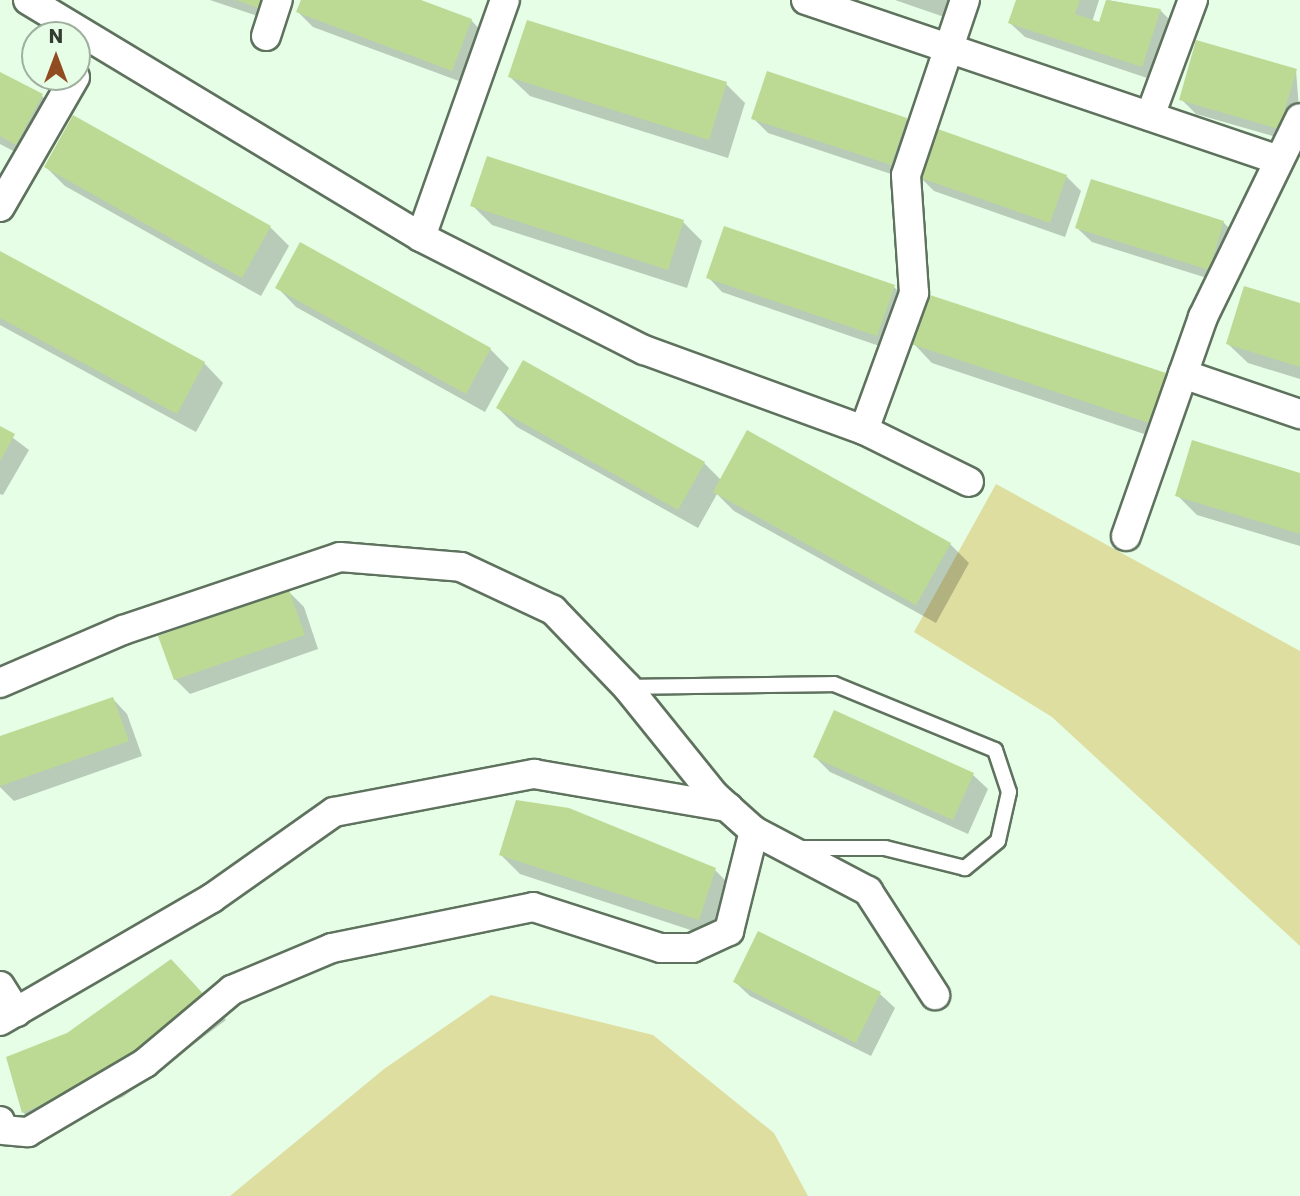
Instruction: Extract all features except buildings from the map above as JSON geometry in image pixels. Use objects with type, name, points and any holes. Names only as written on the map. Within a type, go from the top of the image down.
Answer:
[{"type":"street","points":[[28,0],[56,8],[96,41],[421,237],[644,350],[864,429],[969,482]]},
{"type":"street","points":[[266,36],[278,0]]},
{"type":"street","points":[[421,237],[505,0]]},
{"type":"street","points":[[806,0],[1279,160]]},
{"type":"street","points":[[864,429],[914,293],[906,175],[965,0]]},
{"type":"street","points":[[1150,116],[1193,0]]},
{"type":"street","points":[[91,50],[96,41]]},
{"type":"street","points":[[0,207],[67,91]]},
{"type":"street","points":[[1126,536],[1203,317],[1300,118]]},
{"type":"street","points":[[1183,374],[1300,414]]},
{"type":"street","points":[[0,684],[123,630],[340,557],[461,567],[553,610],[627,687],[728,807],[754,831],[868,891],[935,995]]},
{"type":"street","points":[[0,986],[8,1016],[212,898],[334,812],[534,774],[728,807]]},
{"type":"street","points":[[0,1121],[3,1130],[28,1132],[145,1063],[232,990],[331,948],[533,907],[661,948],[692,948],[729,931],[754,831]]},
{"type":"lane","points":[[627,687],[834,684],[995,750],[1009,792],[998,842],[965,867],[885,848],[787,849]]},
{"type":"shaded area","points":[[996,484],[1300,651],[1300,946],[1052,717],[914,632]]},
{"type":"shaded area","points":[[491,995],[653,1035],[774,1133],[808,1196],[230,1196],[384,1069]]}]
